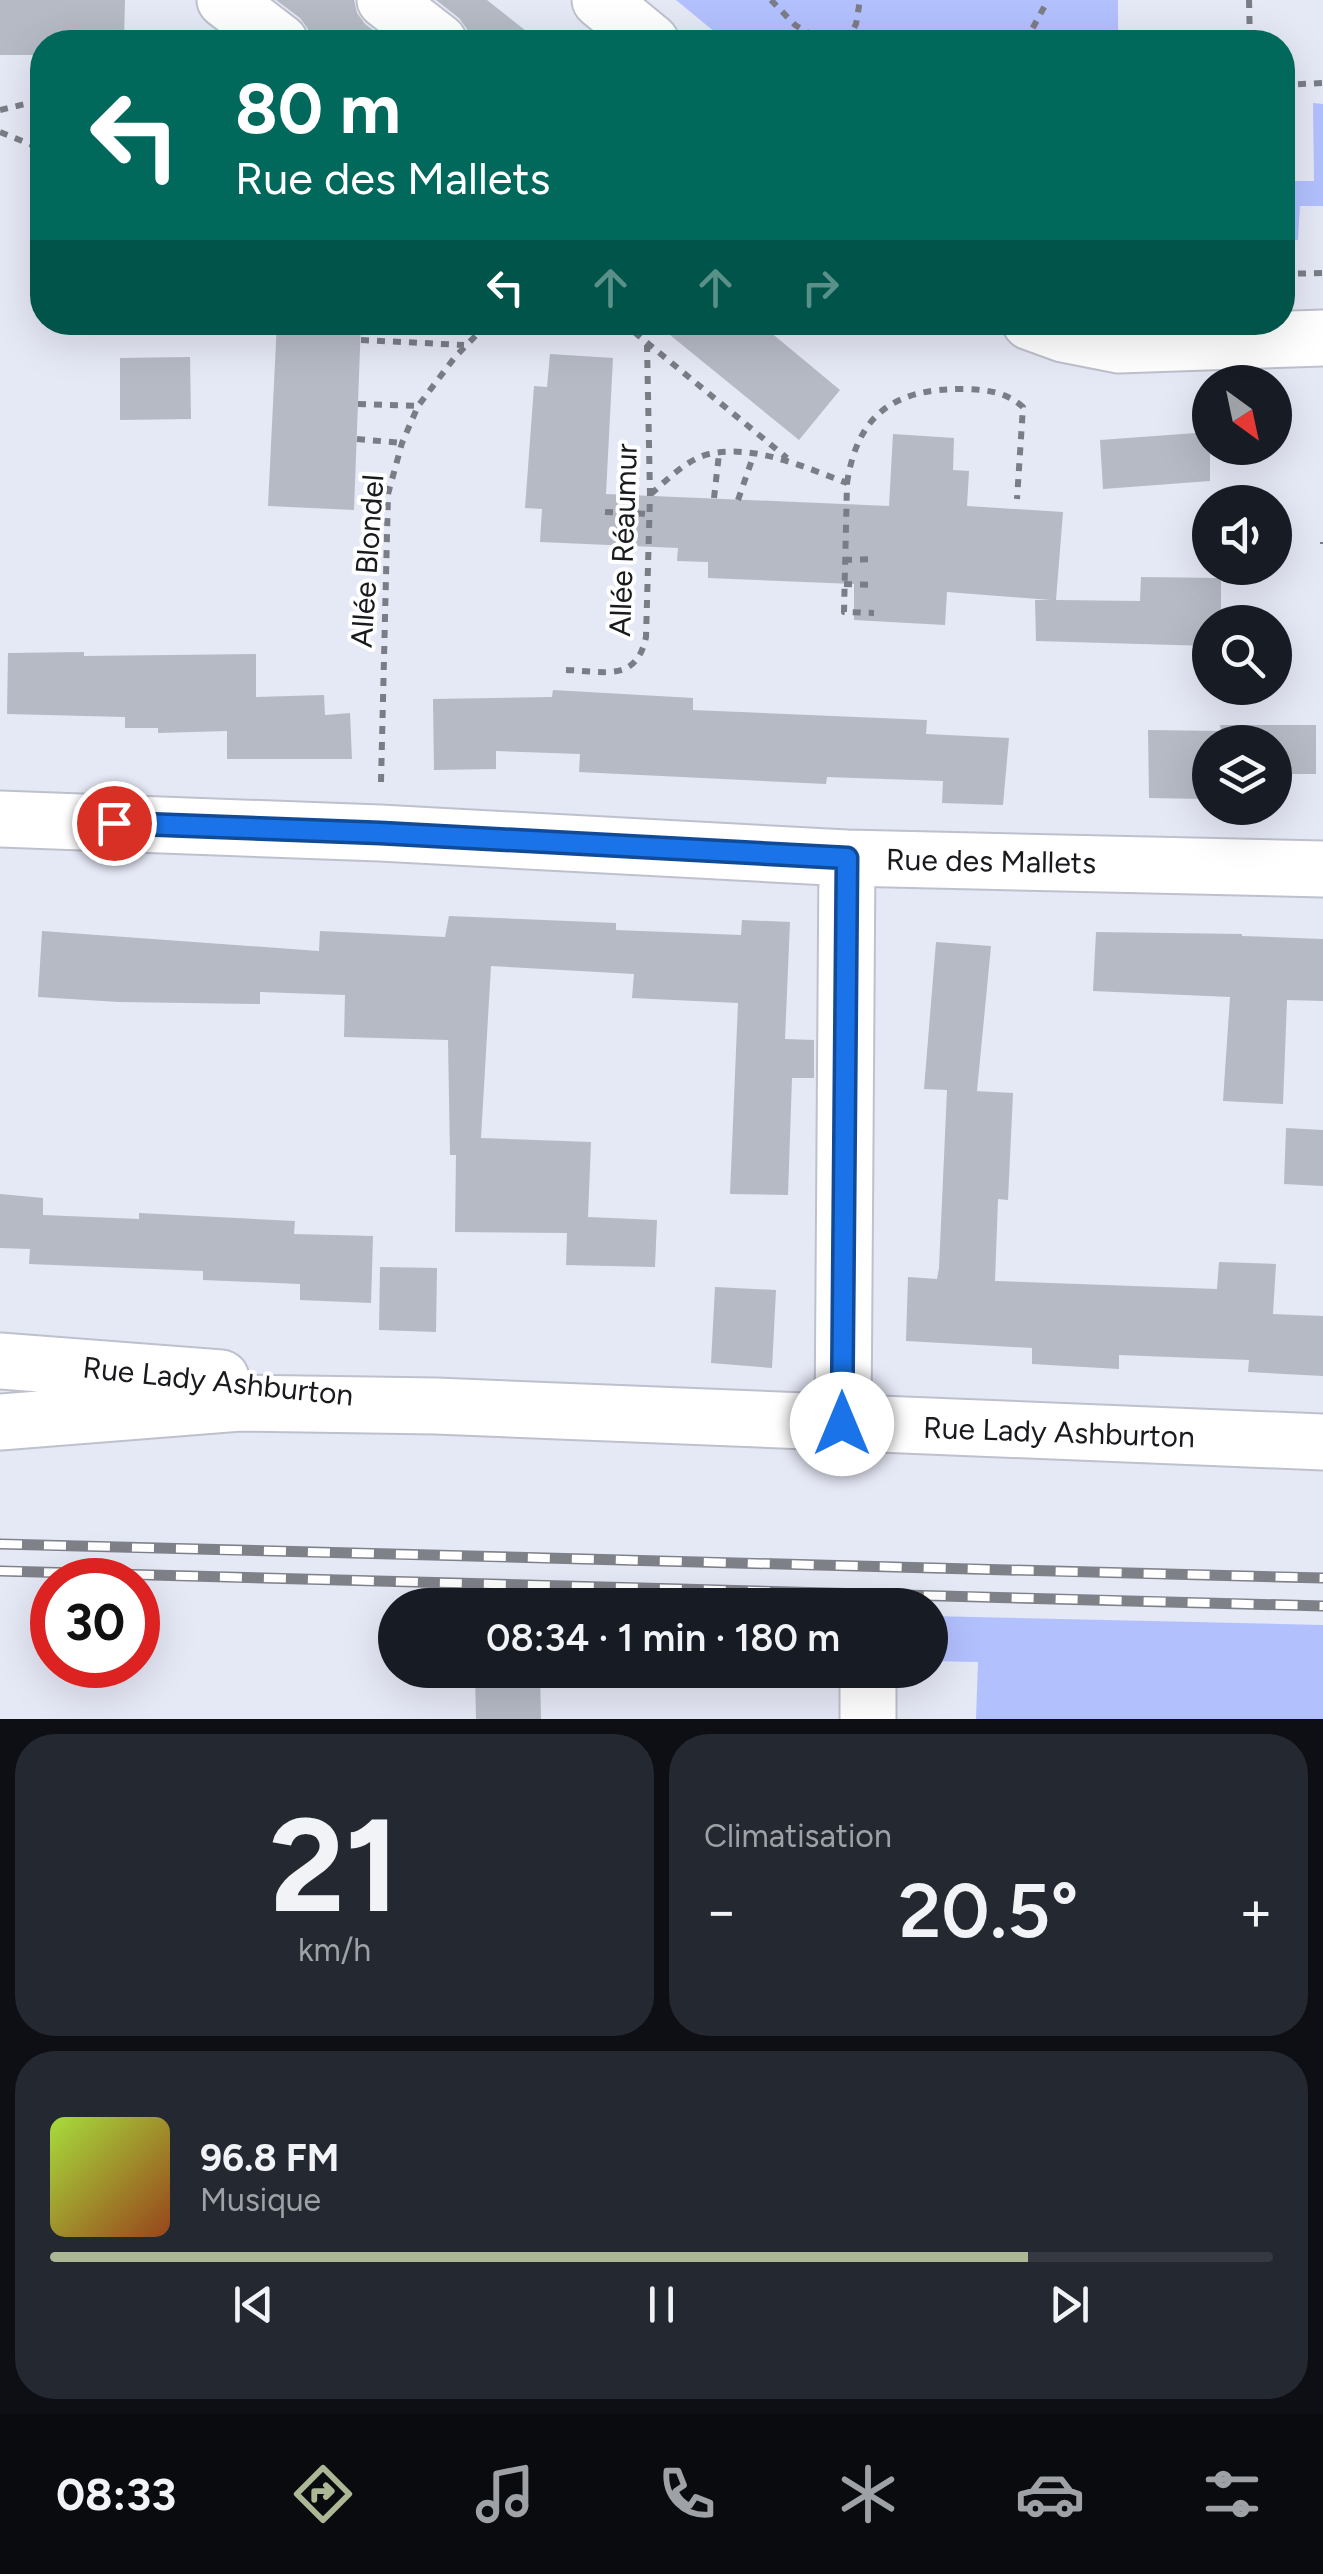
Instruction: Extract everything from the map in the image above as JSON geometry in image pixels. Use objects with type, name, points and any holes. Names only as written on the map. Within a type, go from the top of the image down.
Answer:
[{"type":"street","points":[[225,0],[264,30]]},
{"type":"street","points":[[385,0],[424,30]]},
{"type":"street","points":[[600,0],[636,30]]},
{"type":"street","points":[[1068,335],[1119,345],[1323,338]]},
{"type":"street","name":"Rue des Mallets","points":[[0,818],[847,858],[1323,869]]},
{"type":"street","points":[[842,1424],[847,858]]},
{"type":"street","name":"Rue Lady Ashburton","points":[[0,1360],[277,1383],[436,1406]]},
{"type":"street","name":"Rue Lady Ashburton","points":[[0,1422],[240,1403],[436,1406],[1323,1442]]},
{"type":"street","points":[[868,1688],[868,1719]]},
{"type":"path","points":[[770,0],[803,30]]},
{"type":"path","points":[[853,30],[860,0]]},
{"type":"path","points":[[1032,30],[1048,0]]},
{"type":"path","points":[[1249,0],[1250,30]]},
{"type":"path","points":[[1295,84],[1323,84]]},
{"type":"path","points":[[0,110],[30,103]]},
{"type":"path","points":[[0,132],[30,144]]},
{"type":"path","points":[[1295,274],[1323,273]]},
{"type":"path","name":"Allée Blondel","points":[[380,833],[388,494],[402,443],[418,406],[476,335]]},
{"type":"path","points":[[636,335],[792,462]]},
{"type":"path","points":[[361,340],[466,345]]},
{"type":"path","name":"Allée Réaumur","points":[[566,670],[630,668],[641,658],[646,636],[650,495],[647,345]]},
{"type":"path","points":[[874,613],[844,612],[846,483],[852,452],[866,427],[893,402],[932,389],[981,390],[1009,396],[1023,408],[1016,499]]},
{"type":"path","points":[[358,404],[418,406]]},
{"type":"path","points":[[357,439],[402,443]]},
{"type":"path","points":[[650,495],[679,470],[708,454],[754,454],[792,462],[846,483]]},
{"type":"path","points":[[714,498],[718,454]]},
{"type":"path","points":[[738,500],[754,454]]},
{"type":"path","points":[[605,512],[649,514]]},
{"type":"path","points":[[844,560],[876,559]]},
{"type":"path","points":[[844,584],[874,585]]},
{"type":"shaded area","points":[[676,0],[1118,0],[1118,30],[712,30]]},
{"type":"shaded area","points":[[1313,103],[1323,104],[1323,206],[1300,206],[1295,240],[1295,181],[1314,181]]},
{"type":"shaded area","points":[[948,1616],[1323,1625],[1323,1719],[976,1719],[978,1662],[948,1661]]},
{"type":"building","points":[[0,0],[125,0],[124,30],[30,30],[30,55],[0,55]]},
{"type":"building","points":[[276,0],[354,0],[357,13],[373,30],[308,30],[300,18]]},
{"type":"building","points":[[436,0],[487,0],[525,30],[467,30]]},
{"type":"building","points":[[276,335],[361,335],[354,510],[268,506]]},
{"type":"building","points":[[670,335],[774,335],[840,390],[799,440]]},
{"type":"building","points":[[550,354],[613,358],[606,494],[889,506],[893,434],[954,438],[953,470],[969,471],[967,506],[1063,512],[1056,600],[1140,601],[1141,577],[1192,578],[1192,585],[1221,585],[1221,605],[1192,605],[1192,645],[1036,641],[1035,600],[1051,600],[947,592],[945,625],[854,620],[854,584],[708,578],[708,562],[677,561],[678,548],[540,542],[542,509],[525,508],[534,386],[547,387]]},
{"type":"building","points":[[190,357],[191,419],[120,420],[120,358]]},
{"type":"building","points":[[1192,433],[1192,465],[1210,465],[1210,481],[1103,489],[1100,440]]},
{"type":"building","points":[[84,652],[84,656],[256,654],[256,697],[324,695],[325,715],[350,713],[352,759],[227,759],[227,731],[158,733],[158,728],[125,728],[125,717],[7,714],[8,653]]},
{"type":"building","points":[[553,690],[693,698],[693,710],[927,720],[926,734],[1009,738],[1003,805],[942,803],[943,781],[827,777],[826,784],[579,772],[580,754],[496,751],[496,769],[434,770],[433,699],[552,697]]},
{"type":"building","points":[[1292,725],[1316,725],[1316,774],[1292,774]]},
{"type":"building","points":[[1148,730],[1192,731],[1192,799],[1149,798]]},
{"type":"building","points":[[449,916],[616,923],[616,930],[741,935],[742,920],[790,922],[785,1039],[814,1040],[814,1078],[792,1078],[788,1195],[730,1194],[738,1003],[632,998],[634,974],[491,966],[481,1138],[591,1142],[588,1217],[657,1220],[655,1267],[566,1265],[567,1233],[455,1232],[456,1155],[450,1155],[448,1040],[344,1037],[345,995],[260,992],[260,1004],[38,997],[42,931],[319,951],[320,931],[445,937]]},
{"type":"building","points":[[1096,932],[1323,939],[1323,1001],[1287,1000],[1283,1104],[1223,1101],[1230,997],[1093,991]]},
{"type":"building","points":[[936,942],[991,946],[974,1091],[1013,1093],[1008,1200],[998,1199],[995,1281],[1217,1289],[1219,1262],[1276,1264],[1273,1314],[1323,1316],[1323,1376],[1248,1372],[1249,1360],[1119,1355],[1119,1369],[1032,1364],[1032,1348],[906,1341],[908,1277],[937,1279],[939,1268],[947,1090],[924,1089]]},
{"type":"building","points":[[1286,1128],[1323,1130],[1323,1186],[1284,1184]]},
{"type":"building","points":[[0,1194],[43,1198],[43,1215],[139,1219],[139,1213],[295,1221],[294,1234],[373,1236],[371,1303],[300,1300],[300,1284],[203,1280],[203,1271],[29,1264],[30,1249],[0,1248]]},
{"type":"building","points":[[380,1267],[437,1268],[436,1332],[379,1330]]},
{"type":"building","points":[[715,1287],[776,1290],[772,1368],[711,1363]]},
{"type":"building","points":[[475,1688],[540,1688],[541,1719],[476,1719]]},
{"type":"railway","points":[[0,1544],[1323,1578]]},
{"type":"railway","points":[[0,1571],[1323,1606]]},
{"type":"route","points":[[114,823],[847,858],[842,1424]]}]
